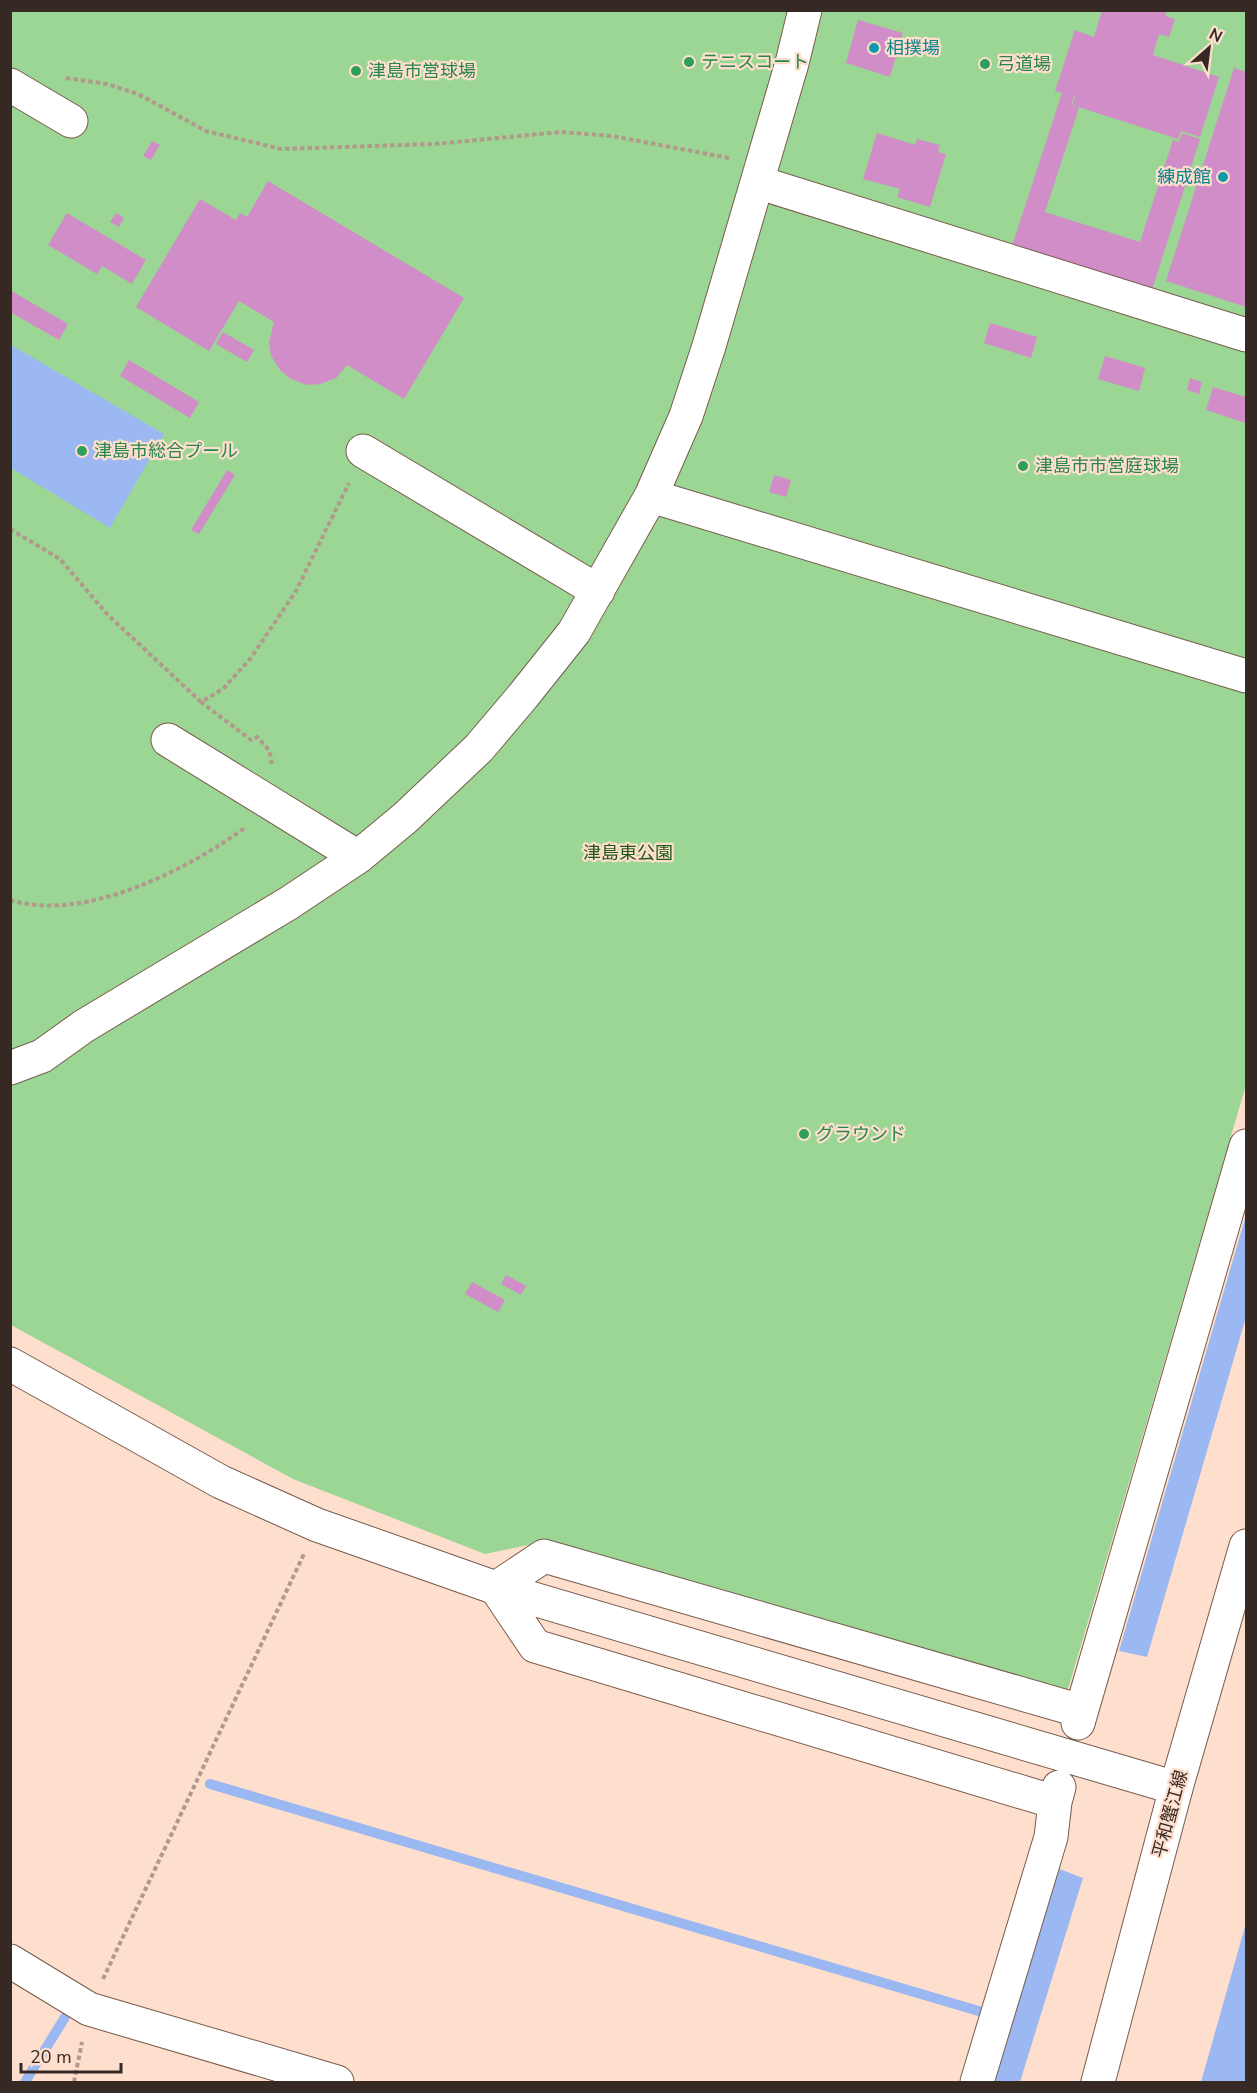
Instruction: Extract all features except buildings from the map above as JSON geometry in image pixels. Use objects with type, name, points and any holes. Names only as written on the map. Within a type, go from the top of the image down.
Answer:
[{"type":"street","points":[[10,1068],[42,1056],[84,1026],[289,903],[358,857],[405,818],[479,748],[574,632],[651,496],[686,416],[710,346],[805,10]]},
{"type":"street","points":[[10,85],[71,121]]},
{"type":"street","points":[[760,173],[1246,335]]},
{"type":"street","points":[[363,451],[598,591]]},
{"type":"street","points":[[651,496],[1246,676]]},
{"type":"street","points":[[168,740],[358,857]]},
{"type":"street","points":[[496,1588],[544,1556],[1079,1717],[1246,1146]]},
{"type":"street","points":[[10,1364],[221,1482],[317,1525],[496,1588],[1176,1788]]},
{"type":"street","name":"平和蟹江線","points":[[1098,2082],[1176,1788],[1246,1546]]},
{"type":"street","points":[[496,1588],[535,1646],[1057,1794],[1051,1837],[977,2082]]},
{"type":"street","points":[[10,1961],[89,2009],[337,2082]]},
{"type":"path","points":[[65,78],[117,87],[138,94],[206,131],[281,149],[435,144],[561,132],[612,136],[760,173]]},
{"type":"path","points":[[201,702],[223,689],[250,659],[296,591],[334,516],[363,451]]},
{"type":"path","points":[[10,529],[60,559],[107,614],[201,702],[251,740],[257,737],[269,750],[274,776],[262,816],[168,873],[130,890],[96,901],[60,905],[28,905],[10,900]]},
{"type":"path","points":[[74,2082],[89,2009],[317,1525]]},
{"type":"green space","name":"津島東公園","points":[[10,11],[1246,11],[1246,1085],[1069,1686],[1064,1695],[548,1541],[485,1554],[293,1479],[11,1325]]},
{"type":"water","name":"津島市総合プール","points":[[11,345],[164,434],[110,528],[11,468]]},
{"type":"water","points":[[1246,1215],[1246,1317],[1147,1657],[1119,1651]]},
{"type":"water","points":[[1057,1868],[1083,1878],[1020,2082],[991,2082]]},
{"type":"water","points":[[1246,1923],[1246,2082],[1201,2082]]},
{"type":"waterway","points":[[210,1784],[982,2012]]},
{"type":"waterway","points":[[25,2082],[70,2009],[65,2006]]},
{"type":"place","name":"相撲場","points":[[874,48]]},
{"type":"place","name":"テニスコート","points":[[689,62]]},
{"type":"place","name":"弓道場","points":[[985,64]]},
{"type":"place","name":"津島市営球場","points":[[356,71]]},
{"type":"place","name":"練成館","points":[[1223,177]]},
{"type":"place","name":"津島市総合プール","points":[[82,451]]},
{"type":"place","name":"津島市市営庭球場","points":[[1023,466]]},
{"type":"place","name":"グラウンド","points":[[804,1134]]}]
